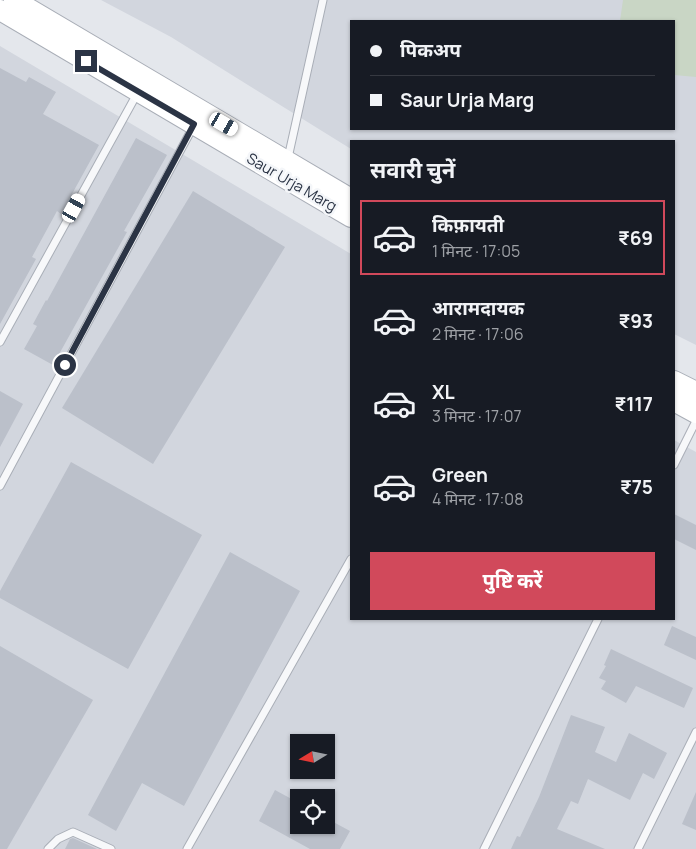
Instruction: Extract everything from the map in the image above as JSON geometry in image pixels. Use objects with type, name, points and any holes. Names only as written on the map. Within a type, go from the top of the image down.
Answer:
[{"type":"street","name":"Saur Urja Marg","points":[[14,0],[138,91],[194,124],[350,199]]},
{"type":"street","name":"Saur Urja Marg","points":[[0,10],[90,54],[285,169],[350,215]]},
{"type":"street","points":[[675,382],[696,392]]},
{"type":"street","points":[[675,402],[696,413]]},
{"type":"lane","points":[[285,169],[323,0]]},
{"type":"lane","points":[[0,342],[138,91]]},
{"type":"lane","points":[[0,486],[194,124]]},
{"type":"lane","points":[[675,464],[696,420]]},
{"type":"lane","points":[[187,849],[350,561]]},
{"type":"lane","points":[[484,849],[598,620]]},
{"type":"lane","points":[[638,849],[696,732]]},
{"type":"lane","points":[[48,849],[58,839],[73,832],[111,849]]},
{"type":"shaded area","points":[[101,0],[696,0],[696,345],[675,334],[675,140],[350,140],[350,148],[171,37]]},
{"type":"shaded area","points":[[0,46],[350,253],[350,620],[675,620],[675,441],[696,452],[696,849],[0,849]]},
{"type":"green space","points":[[623,0],[696,0],[696,77],[675,75],[675,20],[620,20]]},
{"type":"building","points":[[0,68],[26,82],[29,77],[56,92],[43,114],[99,145],[61,214],[57,211],[32,257],[36,259],[0,324]]},
{"type":"building","points":[[136,138],[167,155],[124,231],[127,232],[53,365],[24,349],[37,326],[33,324]]},
{"type":"building","points":[[193,191],[285,247],[153,464],[62,408]]},
{"type":"building","points":[[0,391],[23,404],[0,447]]},
{"type":"building","points":[[71,462],[202,535],[128,669],[0,598],[0,591]]},
{"type":"building","points":[[675,514],[696,525],[696,550],[675,540]]},
{"type":"building","points":[[230,552],[300,591],[184,806],[142,783],[116,831],[88,815]]},
{"type":"building","points":[[672,626],[696,637],[696,660],[664,645]]},
{"type":"building","points":[[0,646],[93,700],[7,849],[0,849]]},
{"type":"building","points":[[611,649],[693,688],[684,708],[636,686],[626,703],[601,689],[606,681],[599,678],[606,666],[604,665]]},
{"type":"building","points":[[571,715],[605,727],[595,752],[616,762],[629,733],[667,753],[654,779],[643,773],[630,800],[588,779],[578,804],[571,801],[557,829],[605,849],[511,849],[517,836],[520,837],[539,797]]},
{"type":"building","points":[[275,790],[290,798],[290,834],[335,834],[335,823],[350,831],[340,849],[310,849],[259,821]]},
{"type":"building","points":[[696,792],[696,830],[682,824]]},
{"type":"building","points":[[73,838],[97,849],[65,849],[70,839]]},
{"type":"route","points":[[65,365],[194,124],[86,61]]}]
